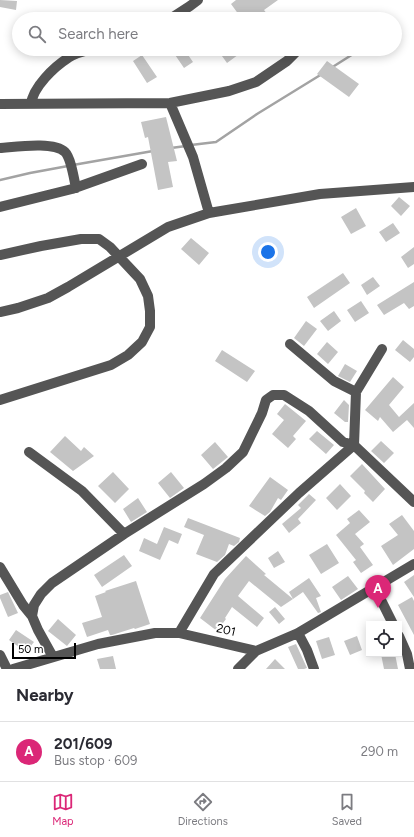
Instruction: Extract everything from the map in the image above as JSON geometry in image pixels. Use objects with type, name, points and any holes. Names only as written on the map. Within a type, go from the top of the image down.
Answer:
[{"type":"street","points":[[181,12],[198,0]]},
{"type":"street","points":[[31,104],[36,90],[51,71],[71,56]]},
{"type":"street","points":[[0,104],[170,103],[229,91],[256,82],[292,56]]},
{"type":"street","points":[[170,103],[193,157],[209,213]]},
{"type":"street","points":[[0,148],[50,146],[59,148],[65,152],[68,159],[76,188]]},
{"type":"street","points":[[0,207],[76,188],[142,164]]},
{"type":"street","points":[[0,312],[48,298],[168,227],[209,213],[320,194],[414,187]]},
{"type":"street","points":[[0,255],[81,239],[99,239],[110,247],[140,280],[148,296],[150,311],[150,327],[142,342],[128,356],[112,365],[0,400]]},
{"type":"street","points":[[290,344],[334,381],[356,392]]},
{"type":"street","points":[[179,633],[214,574],[299,493],[354,445],[356,392],[382,349]]},
{"type":"street","points":[[32,616],[34,605],[41,594],[52,583],[124,534],[204,484],[226,468],[243,452],[262,414],[266,400],[273,395],[284,395],[309,411],[343,442],[354,445],[414,502]]},
{"type":"street","points":[[29,452],[82,491],[124,534]]},
{"type":"street","points":[[238,669],[256,651],[298,633],[414,564]]},
{"type":"street","points":[[0,567],[23,606],[32,616],[53,657]]},
{"type":"street","points":[[375,588],[392,621]]},
{"type":"street","name":"201","points":[[14,669],[98,644],[155,633],[179,633],[256,651]]},
{"type":"street","points":[[298,633],[307,650],[314,669]]},
{"type":"street","points":[[402,643],[407,654],[410,669]]},
{"type":"street","points":[[0,655],[7,669]]},
{"type":"building","points":[[0,0],[17,1],[16,10],[0,7]]},
{"type":"building","points":[[236,0],[278,0],[264,10],[266,12],[237,12],[231,4]]},
{"type":"building","points":[[143,56],[157,77],[147,83],[133,61]]},
{"type":"building","points":[[176,56],[189,56],[193,62],[184,68]]},
{"type":"building","points":[[222,56],[236,56],[227,63]]},
{"type":"building","points":[[327,61],[359,84],[349,97],[317,74]]},
{"type":"building","points":[[166,117],[177,161],[168,162],[173,187],[158,190],[148,137],[145,138],[141,122]]},
{"type":"building","points":[[399,197],[410,206],[401,216],[391,206]]},
{"type":"building","points":[[356,208],[366,226],[351,234],[341,217]]},
{"type":"building","points":[[393,223],[400,233],[386,242],[379,232]]},
{"type":"building","points":[[191,238],[209,253],[199,265],[181,249]]},
{"type":"building","points":[[414,247],[414,264],[408,268],[401,257]]},
{"type":"building","points":[[343,273],[350,283],[314,308],[307,297]]},
{"type":"building","points":[[373,277],[380,286],[367,295],[361,285]]},
{"type":"building","points":[[414,282],[414,306],[409,309],[404,303],[384,315],[377,305]]},
{"type":"building","points":[[361,301],[369,313],[355,322],[347,310]]},
{"type":"building","points":[[334,311],[341,321],[328,331],[320,321]]},
{"type":"building","points":[[306,321],[317,329],[304,346],[294,338]]},
{"type":"building","points":[[403,340],[414,349],[414,357],[410,362],[395,350]]},
{"type":"building","points":[[327,342],[338,352],[328,364],[317,354]]},
{"type":"building","points":[[222,350],[255,371],[247,382],[215,361]]},
{"type":"building","points":[[345,364],[357,371],[350,382],[338,376]]},
{"type":"building","points":[[393,377],[404,387],[389,405],[399,417],[414,403],[414,428],[407,420],[393,432],[380,417],[378,421],[365,410]]},
{"type":"building","points":[[344,400],[349,405],[348,422],[345,422],[334,413]]},
{"type":"building","points":[[285,404],[306,421],[293,436],[296,439],[288,448],[272,434],[284,420],[277,414]]},
{"type":"building","points":[[317,431],[334,445],[326,454],[309,439]]},
{"type":"building","points":[[65,436],[81,451],[84,447],[94,456],[73,471],[50,452]]},
{"type":"building","points":[[381,441],[394,453],[384,463],[371,451]]},
{"type":"building","points":[[215,442],[228,457],[213,469],[201,455]]},
{"type":"building","points":[[362,464],[385,489],[373,502],[364,493],[365,491],[350,476]]},
{"type":"building","points":[[113,472],[129,489],[115,503],[98,486]]},
{"type":"building","points":[[171,472],[184,488],[170,498],[158,483]]},
{"type":"building","points":[[270,477],[288,490],[281,500],[278,498],[270,512],[265,516],[249,506]]},
{"type":"building","points":[[340,484],[351,496],[337,510],[326,498]]},
{"type":"building","points":[[309,494],[316,500],[298,519],[301,523],[289,533],[282,524],[301,508],[298,505]]},
{"type":"building","points":[[138,498],[147,512],[131,522],[123,509]]},
{"type":"building","points":[[359,510],[370,522],[355,534],[364,544],[360,547],[373,565],[361,573],[353,562],[356,560],[336,535],[350,523],[347,519]]},
{"type":"building","points":[[402,515],[414,531],[414,549],[393,565],[381,546],[398,535],[389,524]]},
{"type":"building","points":[[188,518],[240,538],[239,542],[234,546],[229,544],[225,555],[217,562],[196,554],[204,535],[184,527]]},
{"type":"building","points":[[164,527],[182,534],[178,544],[169,540],[160,560],[139,551],[144,538],[157,544]]},
{"type":"building","points":[[327,544],[339,563],[321,574],[309,555]]},
{"type":"building","points":[[278,551],[285,562],[274,568],[268,558]]},
{"type":"building","points":[[124,555],[132,566],[102,587],[94,575]]},
{"type":"building","points":[[246,556],[266,574],[264,575],[293,599],[281,607],[249,581],[238,596],[264,618],[257,627],[232,607],[225,618],[226,619],[217,631],[200,618],[225,579]]},
{"type":"building","points":[[414,575],[414,597],[404,582]]},
{"type":"building","points":[[348,576],[358,589],[341,600],[332,587]]},
{"type":"building","points":[[309,578],[321,596],[316,598],[321,612],[318,613],[303,592],[293,599],[289,592]]},
{"type":"building","points":[[136,581],[150,624],[112,635],[110,635],[108,630],[87,637],[82,623],[102,617],[95,596],[106,592],[105,591]]},
{"type":"building","points":[[8,592],[18,613],[8,617],[0,595]]},
{"type":"building","points":[[412,597],[414,601],[414,635],[398,605]]},
{"type":"building","points":[[275,607],[285,619],[279,624],[269,612]]},
{"type":"building","points":[[58,619],[76,635],[67,646],[48,631]]},
{"type":"building","points":[[16,630],[34,642],[26,652],[9,640]]},
{"type":"building","points":[[357,636],[362,650],[350,655],[344,641]]},
{"type":"building","points":[[329,637],[335,655],[322,659],[316,641]]},
{"type":"building","points":[[296,644],[307,668],[298,669],[288,647]]},
{"type":"building","points":[[113,656],[116,669],[100,669],[97,659]]},
{"type":"building","points":[[382,657],[396,657],[398,669],[384,669]]},
{"type":"building","points":[[275,659],[285,669],[266,669]]},
{"type":"waterway","points":[[331,68],[350,56]]},
{"type":"waterway","points":[[191,145],[216,142],[257,114],[322,74]]},
{"type":"waterway","points":[[171,148],[186,146]]},
{"type":"waterway","points":[[73,165],[153,151]]},
{"type":"waterway","points":[[0,180],[68,166]]},
{"type":"place","name":"201/609","points":[[378,608]]}]
